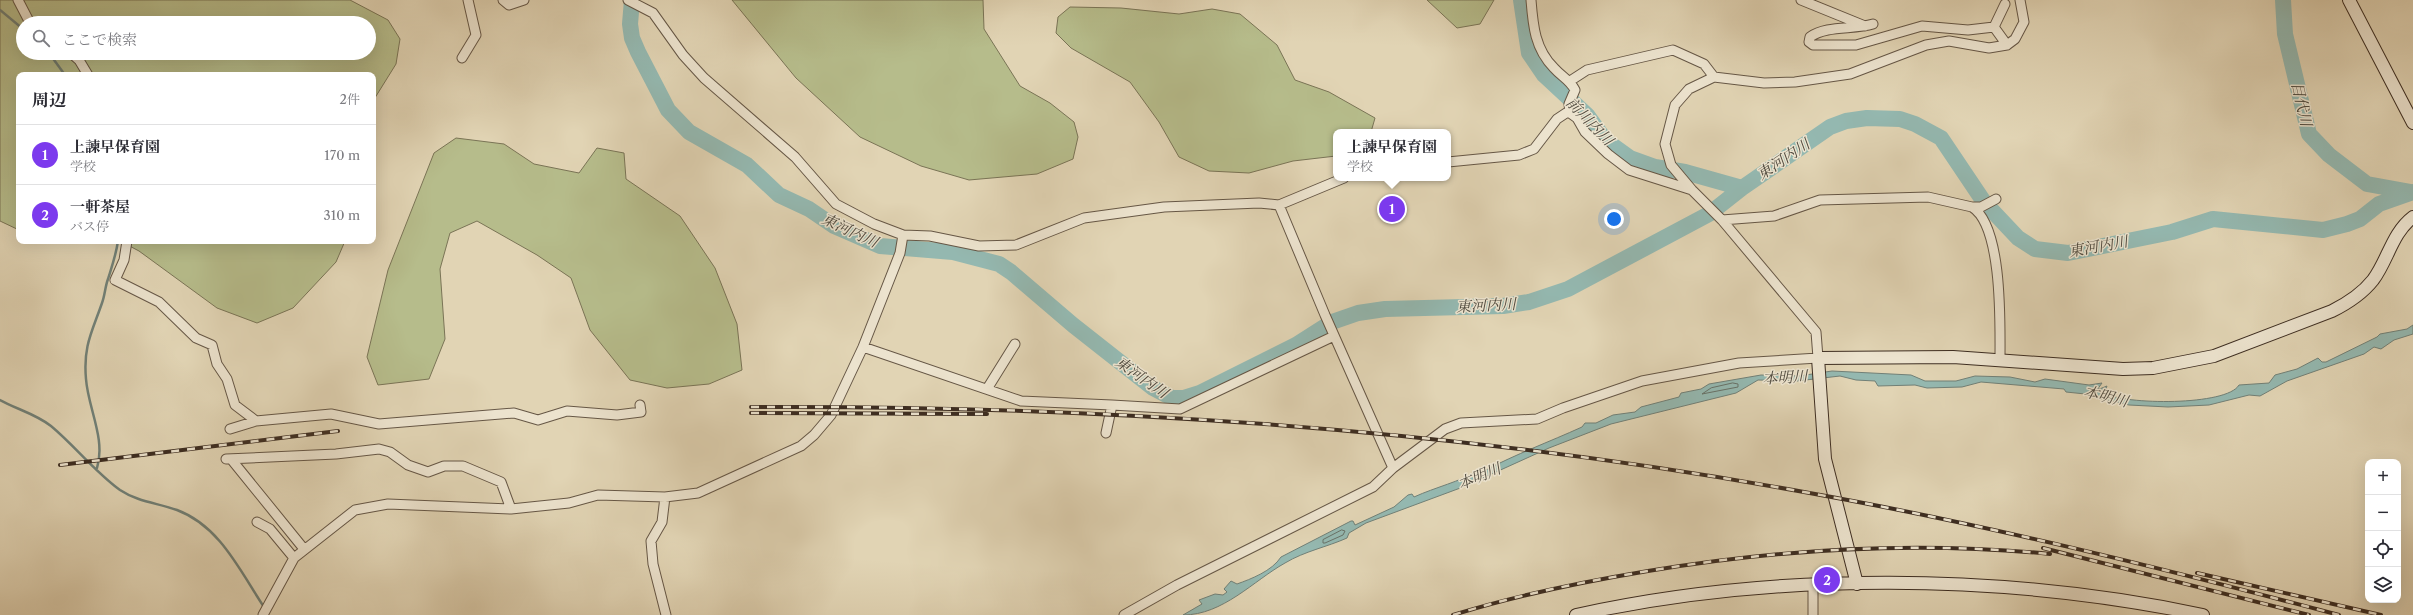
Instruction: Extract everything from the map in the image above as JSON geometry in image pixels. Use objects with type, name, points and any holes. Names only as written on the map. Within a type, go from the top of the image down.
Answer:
[{"type":"street","points":[[18,0],[26,16]]},
{"type":"street","points":[[462,58],[476,35],[468,0]]},
{"type":"street","points":[[503,0],[510,5],[524,0]]},
{"type":"street","points":[[628,0],[653,13],[683,55],[704,78],[795,157],[836,204],[874,224],[903,236],[930,236],[979,246],[1016,245],[1092,217],[1164,207],[1259,203],[1279,205],[1337,181]]},
{"type":"street","points":[[1451,162],[1519,155],[1534,149],[1557,119],[1566,113],[1569,108],[1575,90],[1570,81],[1555,69],[1542,54],[1536,39],[1530,0]]},
{"type":"street","points":[[1801,0],[1869,25],[1817,32],[1810,37],[1809,42],[1813,45],[1856,45],[1922,26],[1968,30],[1994,27]]},
{"type":"street","points":[[1857,584],[1825,460],[1821,424],[1816,332],[1703,198],[1692,190],[1671,166],[1665,144],[1668,128],[1675,105],[1689,89],[1714,77],[1764,83],[1794,82],[1850,74],[1926,45],[1949,40],[1989,48],[2007,45],[2015,39],[2024,22],[2020,0]]},
{"type":"street","points":[[2348,0],[2413,123]]},
{"type":"street","points":[[1994,27],[2005,4]]},
{"type":"street","points":[[1994,27],[2007,45]]},
{"type":"street","points":[[1570,81],[1587,70],[1673,50],[1704,64],[1714,77]]},
{"type":"street","points":[[79,60],[86,72]]},
{"type":"street","points":[[1569,108],[1585,132],[1608,154],[1629,170],[1692,190]]},
{"type":"street","points":[[1720,218],[1774,216],[1820,200],[1928,197],[1977,207],[1996,199]]},
{"type":"street","points":[[1279,205],[1332,332],[1393,468]]},
{"type":"street","points":[[1977,207],[1990,236],[1996,260],[2000,319],[2000,360]]},
{"type":"street","points":[[1124,615],[1176,585],[1373,487],[1393,468],[1445,429],[1461,423],[1537,419],[1563,408],[1642,381],[1739,363],[1818,362],[1954,357],[2123,369],[2153,368],[2191,361],[2228,351],[2349,303],[2374,279],[2396,236],[2406,222],[2413,217]]},
{"type":"street","points":[[265,612],[294,558],[355,510],[369,507],[415,504],[511,509],[569,503],[598,495],[665,497],[698,493],[801,446],[814,435],[831,415],[862,347],[900,253],[903,236]]},
{"type":"street","points":[[127,244],[124,260],[115,280],[159,302],[196,338],[212,345],[217,364],[227,378],[235,405],[256,421]]},
{"type":"street","points":[[862,347],[1021,401],[1180,409],[1332,332]]},
{"type":"street","points":[[987,390],[1015,344]]},
{"type":"street","points":[[230,429],[256,421],[331,414],[379,424],[514,412],[538,420],[567,411],[617,415],[641,412],[640,405]]},
{"type":"street","points":[[1106,433],[1112,405]]},
{"type":"street","points":[[304,549],[229,459],[336,454],[379,449],[390,452],[408,465],[428,472],[444,466],[463,466],[501,482],[511,509]]},
{"type":"street","points":[[665,497],[662,522],[651,541],[653,564],[666,615]]},
{"type":"street","points":[[257,522],[270,529],[294,558]]},
{"type":"street","points":[[1576,615],[1736,591],[1857,584],[1953,585],[2032,589],[2101,597],[2203,615]]},
{"type":"street","points":[[1813,586],[1813,615]]},
{"type":"green space","points":[[0,0],[350,0],[388,20],[400,39],[396,64],[376,96],[376,72],[16,72],[16,229],[0,221]]},
{"type":"green space","points":[[732,0],[983,0],[984,29],[1020,86],[1050,103],[1074,122],[1078,137],[1073,159],[1037,174],[969,180],[921,166],[860,137],[796,78]]},
{"type":"green space","points":[[1427,0],[1494,0],[1480,24],[1457,28]]},
{"type":"green space","points":[[1070,7],[1121,8],[1179,14],[1212,9],[1240,14],[1277,45],[1295,80],[1329,92],[1375,118],[1372,129],[1333,129],[1333,156],[1293,161],[1249,173],[1209,171],[1179,157],[1159,122],[1130,82],[1071,48],[1056,33],[1058,17]]},
{"type":"green space","points":[[456,138],[504,144],[534,164],[579,173],[597,148],[624,153],[626,179],[680,216],[715,268],[737,324],[742,370],[709,384],[667,388],[630,380],[590,330],[571,278],[537,255],[477,221],[450,233],[440,269],[445,339],[429,379],[378,385],[367,357],[388,270],[434,153]]},
{"type":"green space","points":[[126,244],[344,244],[336,262],[293,308],[257,323],[217,308],[139,251]]},
{"type":"water","name":"本明川","points":[[2413,325],[2413,334],[2394,340],[2381,349],[2374,347],[2364,354],[2287,381],[2260,396],[2249,395],[2209,405],[2168,407],[2129,405],[2097,398],[2095,395],[2066,392],[2064,389],[1981,382],[1962,387],[1927,388],[1915,385],[1878,386],[1875,381],[1856,380],[1840,376],[1797,381],[1758,380],[1736,393],[1611,424],[1549,448],[1463,487],[1366,523],[1349,533],[1347,538],[1300,555],[1285,563],[1237,596],[1224,603],[1198,614],[1183,615],[1202,604],[1199,600],[1215,594],[1223,595],[1227,592],[1224,589],[1231,581],[1237,584],[1255,577],[1267,570],[1281,557],[1351,521],[1353,521],[1355,525],[1394,507],[1408,495],[1412,494],[1414,497],[1464,478],[1480,470],[1484,471],[1582,427],[1585,423],[1596,423],[1613,415],[1635,412],[1641,407],[1679,397],[1681,393],[1701,389],[1709,384],[1761,375],[1799,376],[1832,371],[1911,375],[1925,381],[1956,381],[1975,376],[2010,377],[2035,382],[2045,379],[2089,385],[2102,383],[2097,390],[2107,386],[2104,393],[2115,397],[2152,401],[2196,400],[2216,397],[2231,392],[2239,385],[2269,383],[2275,375],[2297,369],[2318,358],[2322,362],[2326,362],[2377,337],[2380,334],[2407,329]]},
{"type":"waterway","name":"東河内川","points":[[632,0],[630,24],[632,38],[638,52],[668,110],[689,132],[747,165],[779,195],[809,209],[834,226],[880,246],[953,252],[999,264],[1011,272],[1073,325],[1153,388],[1172,398],[1184,398],[1200,393],[1296,345],[1332,322],[1358,313],[1385,309],[1503,306],[1529,302],[1568,289],[1709,214],[1742,188],[1830,127],[1846,121],[1867,118],[1900,119],[1915,124],[1941,138],[1984,202],[2018,238],[2035,249],[2068,253],[2172,232],[2213,219],[2323,230],[2360,219],[2379,204],[2413,192]]},
{"type":"waterway","name":"前川内川","points":[[1521,0],[1529,53],[1544,75],[1587,115],[1605,140],[1630,158],[1655,167],[1685,172],[1742,188]]},
{"type":"waterway","name":"目代川","points":[[2283,0],[2285,34],[2309,134],[2329,155],[2367,184],[2411,192]]},
{"type":"waterway","points":[[0,10],[16,23]]},
{"type":"waterway","points":[[54,60],[63,72]]},
{"type":"waterway","points":[[97,468],[99,457],[98,435],[87,390],[85,367],[89,340],[103,300],[117,244]]},
{"type":"waterway","points":[[0,400],[39,418],[51,426],[102,475],[120,490],[141,500],[177,510],[192,517],[205,527],[228,551],[264,607]]},
{"type":"railway","points":[[751,407],[883,407],[1148,416],[1280,425],[1411,437],[1543,452],[1674,470],[1804,492],[1939,518],[2206,580],[2339,615]]},
{"type":"railway","points":[[751,413],[987,414]]},
{"type":"railway","points":[[60,465],[338,431]]},
{"type":"railway","points":[[1453,615],[1501,601],[1574,584],[1698,563],[1748,557],[1849,549],[1899,548],[1950,548],[2050,554]]},
{"type":"railway","points":[[2043,548],[2309,615]]},
{"type":"railway","points":[[2197,573],[2381,615]]},
{"type":"place","name":"上諫早保育園","points":[[1392,209]]},
{"type":"place","name":"一軒茶屋","points":[[1827,580]]}]
